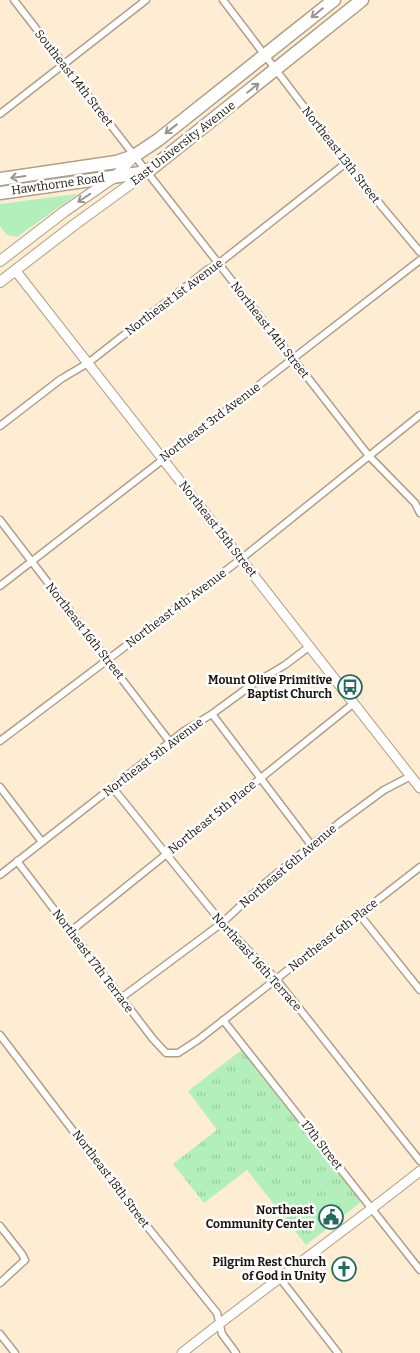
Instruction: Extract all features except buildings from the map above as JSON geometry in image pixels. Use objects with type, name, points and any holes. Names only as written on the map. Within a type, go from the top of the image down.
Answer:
[{"type":"highway","name":"East University Avenue","points":[[134,156],[158,140],[334,0]]},
{"type":"highway","name":"East University Avenue","points":[[147,172],[362,0]]},
{"type":"highway","name":"Hawthorne Road","points":[[0,179],[100,164],[134,156]]},
{"type":"highway","name":"Hawthorne Road","points":[[0,193],[147,172]]},
{"type":"main road","name":"East University Avenue","points":[[2,256],[116,176],[134,156]]},
{"type":"main road","name":"East University Avenue","points":[[0,282],[147,172]]},
{"type":"main road","points":[[2,256],[15,270]]},
{"type":"street","name":"Southeast 14th Street","points":[[14,0],[134,156]]},
{"type":"street","points":[[0,114],[146,0]]},
{"type":"street","name":"Northeast 13th Street","points":[[222,0],[346,164],[420,252]]},
{"type":"street","name":"Northeast 14th Street","points":[[134,156],[369,456]]},
{"type":"street","name":"Northeast 1st Avenue","points":[[0,426],[53,385],[88,363],[346,164]]},
{"type":"street","name":"Northeast 3rd Avenue","points":[[0,586],[162,458],[420,260]]},
{"type":"street","name":"Northeast 15th Street","points":[[15,270],[420,788]]},
{"type":"street","name":"Northeast 4th Avenue","points":[[0,741],[241,559],[420,415]]},
{"type":"street","points":[[369,456],[415,503],[420,513]]},
{"type":"street","name":"Northeast 16th Street","points":[[0,520],[170,742]]},
{"type":"street","name":"Northeast 5th Avenue","points":[[0,875],[184,731],[212,714],[253,684],[285,665],[310,646]]},
{"type":"street","name":"Northeast 5th Place","points":[[70,931],[120,893],[165,854],[354,704]]},
{"type":"street","points":[[212,714],[312,846]]},
{"type":"street","name":"Northeast 6th Avenue","points":[[121,998],[222,923],[264,884],[369,801],[411,776]]},
{"type":"street","points":[[0,787],[42,842]]},
{"type":"street","name":"Northeast 16th Terrace","points":[[112,787],[222,923],[276,979],[420,1161]]},
{"type":"street","name":"Northeast 17th Terrace","points":[[17,861],[153,1039],[166,1053],[173,1053]]},
{"type":"street","name":"Northeast 6th Place","points":[[173,1053],[178,1053],[188,1047],[420,867]]},
{"type":"street","points":[[359,914],[420,990]]},
{"type":"street","name":"17th Street","points":[[223,1020],[420,1270]]},
{"type":"street","name":"Northeast 18th Street","points":[[0,1035],[125,1199],[216,1313],[222,1334],[236,1353]]},
{"type":"street","points":[[182,1353],[420,1171]]},
{"type":"street","points":[[0,1226],[25,1260],[0,1282]]},
{"type":"street","points":[[279,1277],[338,1353]]},
{"type":"street","points":[[0,1334],[15,1353]]},
{"type":"green space","points":[[77,194],[17,237],[7,235],[0,226],[0,204]]},
{"type":"green space","points":[[243,1049],[361,1202],[306,1245],[247,1170],[204,1203],[173,1164],[217,1130],[188,1091]]},
{"type":"place","name":"Mount Olive Primitive Baptist Church","points":[[350,687]]},
{"type":"place","name":"Northeast Community Center","points":[[331,1217]]},
{"type":"place","name":"Pilgrim Rest Church of God in Unity","points":[[344,1269]]}]
